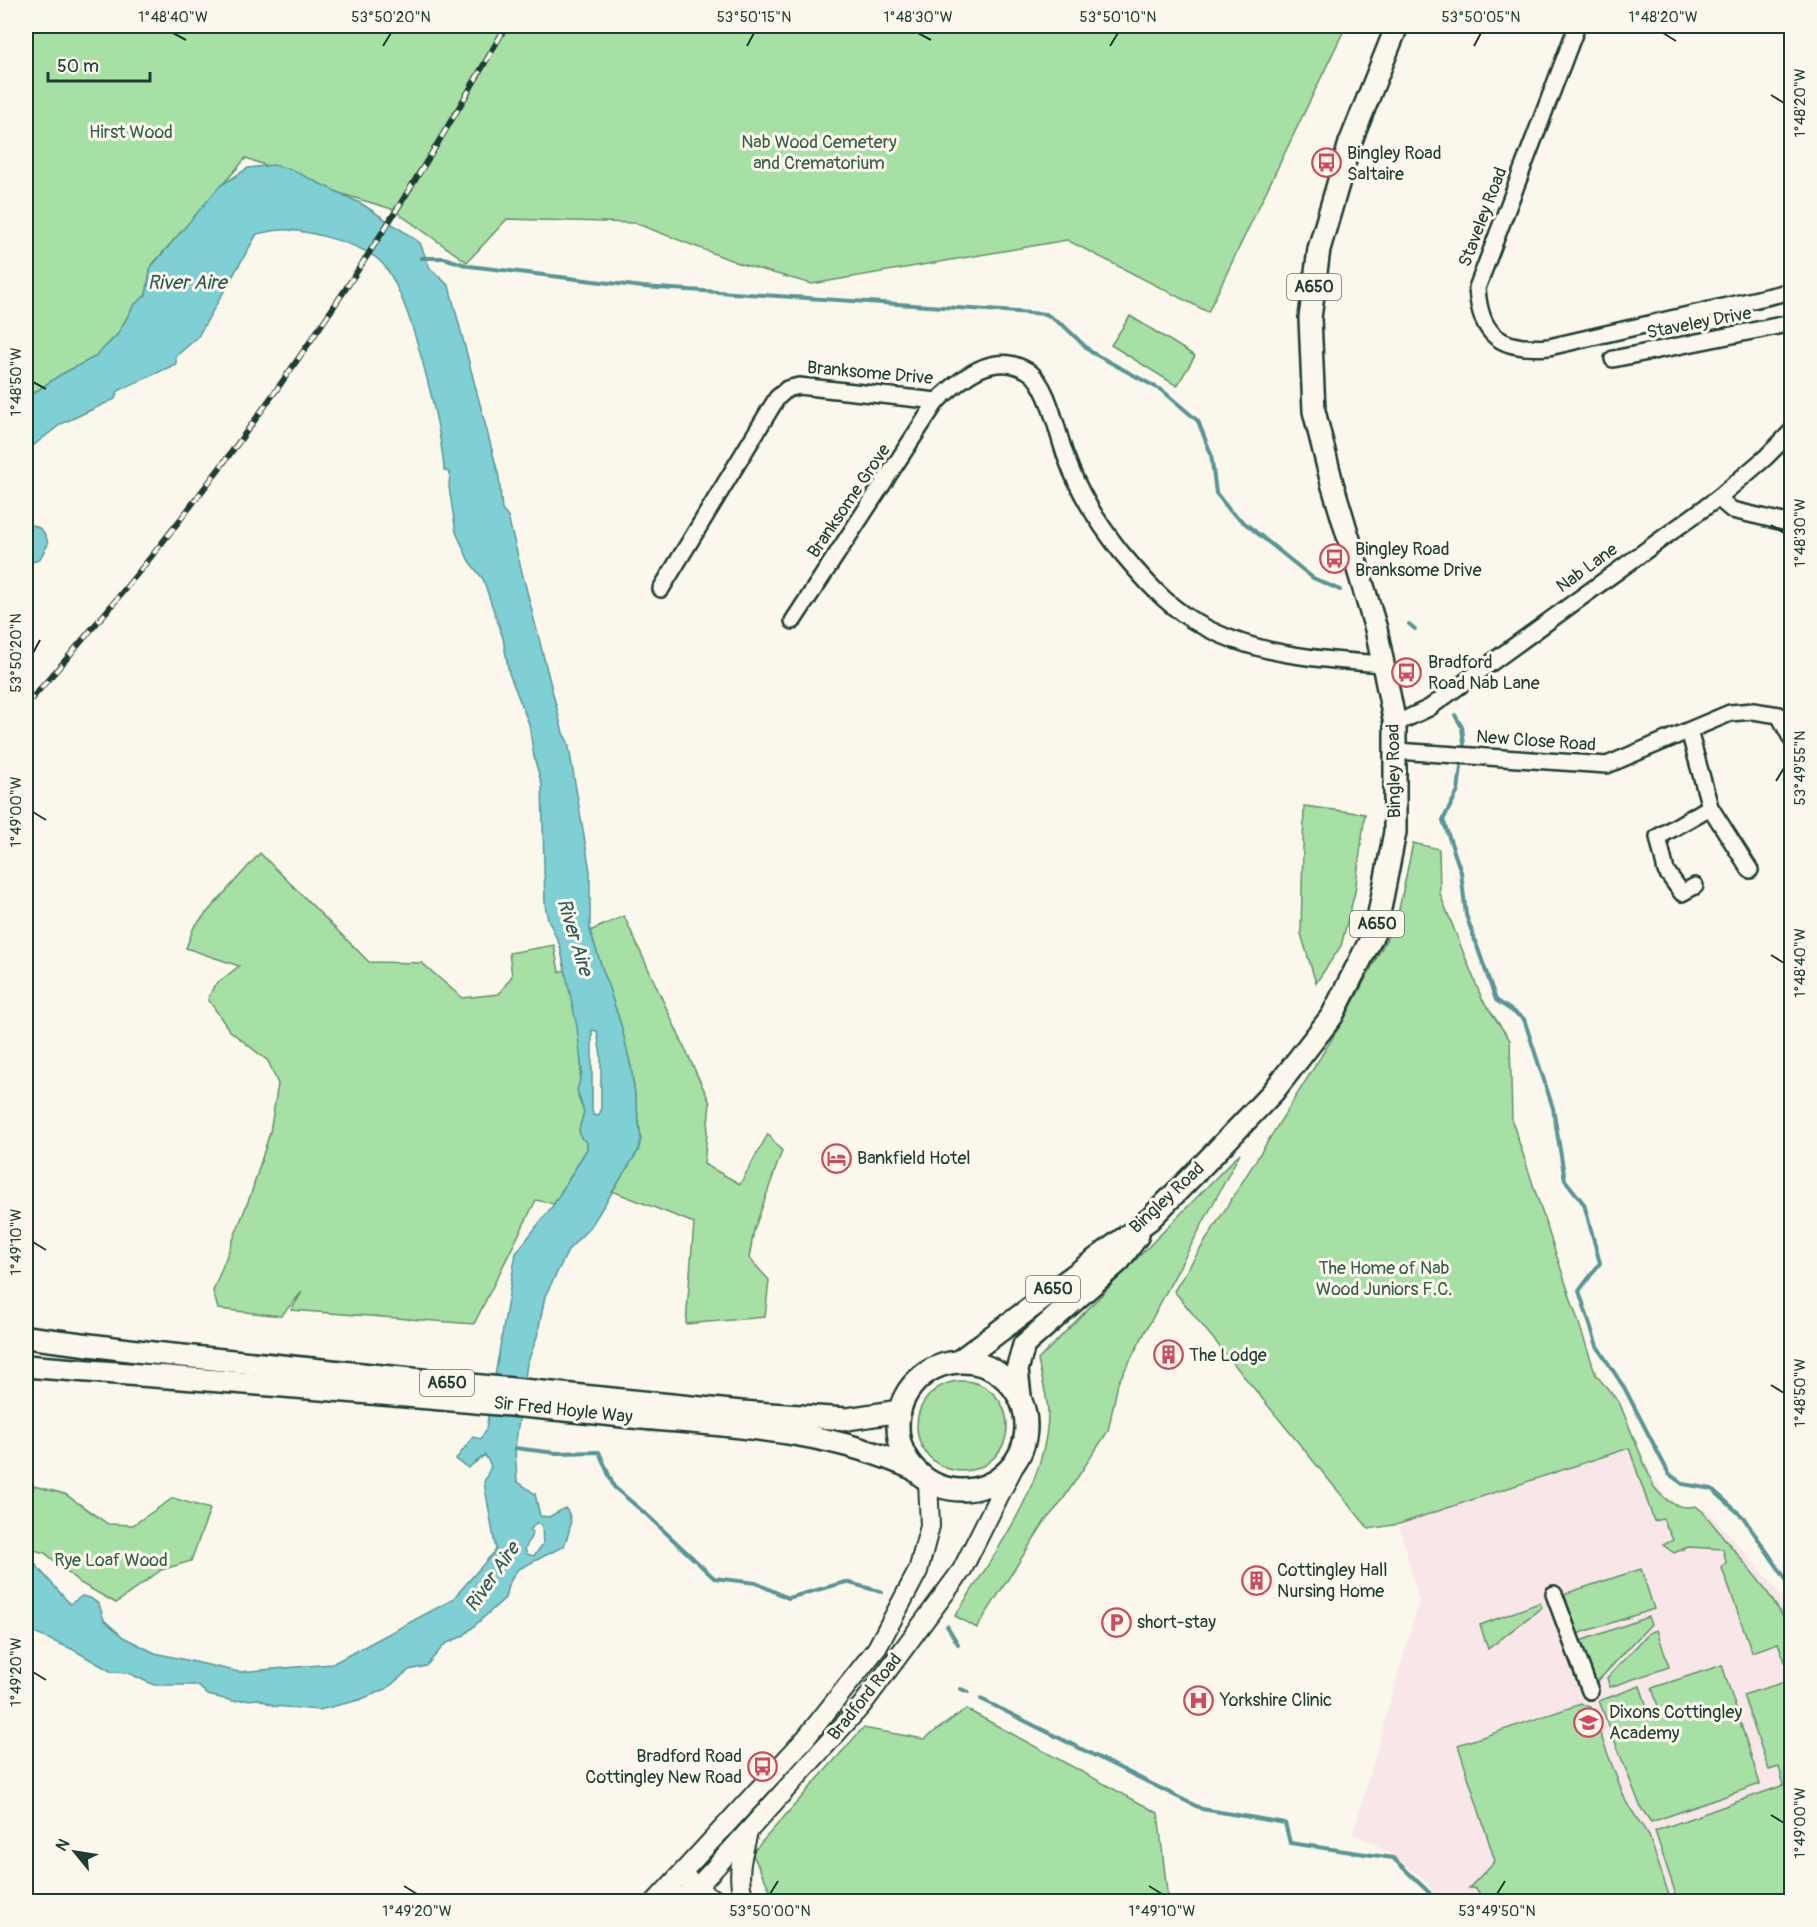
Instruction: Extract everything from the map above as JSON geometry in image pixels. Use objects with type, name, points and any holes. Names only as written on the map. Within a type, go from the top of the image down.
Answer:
[{"type":"highway","name":"Bingley Road","points":[[958,1362],[1150,1219],[1273,1092],[1332,1016],[1376,929],[1395,832],[1395,724],[1385,664],[1332,483],[1314,411],[1310,318],[1319,249],[1347,154],[1397,26]]},
{"type":"highway","name":"A650","points":[[921,1475],[946,1488],[965,1491],[982,1487],[1002,1477],[1016,1461],[1025,1442],[1026,1420],[1017,1370],[1024,1345],[1119,1261],[1150,1219]]},
{"type":"highway","name":"Sir Fred Hoyle Way","points":[[26,1337],[740,1420],[874,1451],[921,1475]]},
{"type":"highway","name":"A650","points":[[900,1411],[908,1393],[921,1377],[939,1367],[958,1362],[978,1364],[996,1371],[1011,1384],[1021,1400]]},
{"type":"highway","name":"Sir Fred Hoyle Way","points":[[26,1366],[740,1420],[847,1419],[900,1411]]},
{"type":"highway","points":[[900,1411],[898,1432],[903,1452],[921,1475]]},
{"type":"main road","name":"Bradford Road","points":[[674,1902],[695,1889],[862,1705],[962,1570],[1016,1461]]},
{"type":"main road","name":"Bradford Road","points":[[655,1902],[805,1739],[877,1648],[918,1571],[930,1526],[921,1475]]},
{"type":"main road","points":[[742,1895],[740,1862],[748,1832]]},
{"type":"main road","points":[[686,1867],[712,1871],[742,1895]]},
{"type":"main road","points":[[686,1867],[695,1889],[720,1902]]},
{"type":"street","name":"Staveley Road","points":[[1577,26],[1477,288],[1478,311],[1487,328],[1504,342],[1522,349],[1549,347],[1791,291]]},
{"type":"street","name":"Staveley Drive","points":[[1613,359],[1791,323]]},
{"type":"street","name":"Branksome Drive","points":[[661,590],[777,398],[787,389],[799,386],[937,401],[961,379],[993,364],[1014,365],[1030,372],[1046,392],[1076,484],[1097,521],[1163,598],[1190,619],[1217,634],[1312,659],[1385,664]]},
{"type":"street","name":"Branksome Grove","points":[[793,621],[937,401]]},
{"type":"street","name":"Nab Lane","points":[[1395,724],[1429,708],[1718,498],[1765,458],[1791,431]]},
{"type":"street","points":[[1718,498],[1732,510],[1791,524]]},
{"type":"street","name":"New Close Road","points":[[1396,751],[1607,765],[1730,713],[1754,711],[1785,716],[1791,740]]},
{"type":"street","points":[[1689,731],[1710,807],[1750,870]]},
{"type":"street","points":[[1695,886],[1682,893],[1666,871],[1658,837],[1710,807]]},
{"type":"street","points":[[1554,1594],[1590,1691]]},
{"type":"shaded area","name":"Dixons Cottingley Academy","points":[[1638,1445],[1653,1478],[1664,1493],[1679,1507],[1693,1506],[1708,1511],[1771,1582],[1791,1611],[1791,1901],[1443,1901],[1417,1873],[1374,1843],[1353,1834],[1419,1601],[1399,1524]]},
{"type":"green space","name":"Nab Wood Cemetery and Crematorium","points":[[26,26],[1346,26],[1208,312],[1067,240],[812,284],[741,264],[635,223],[507,219],[467,262],[392,209],[332,191],[246,158],[151,266],[146,295],[134,305],[117,335],[95,357],[60,375],[26,398]]},
{"type":"green space","points":[[1130,316],[1195,356],[1177,386],[1111,345]]},
{"type":"green space","points":[[1304,806],[1365,814],[1355,892],[1341,946],[1316,983],[1301,934]]},
{"type":"green space","name":"The Home of Nab Wood Juniors F.C.","points":[[1413,843],[1439,849],[1440,894],[1482,999],[1510,1040],[1512,1121],[1596,1375],[1619,1402],[1654,1487],[1673,1504],[1684,1507],[1696,1506],[1703,1512],[1764,1587],[1791,1629],[1791,1678],[1778,1643],[1752,1652],[1722,1568],[1726,1562],[1723,1549],[1688,1547],[1674,1553],[1663,1545],[1673,1540],[1663,1519],[1654,1521],[1629,1448],[1399,1524],[1369,1529],[1174,1291],[1345,1018],[1397,919]]},
{"type":"green space","points":[[260,853],[369,962],[422,963],[462,998],[499,994],[512,976],[509,953],[554,945],[559,972],[565,970],[573,998],[582,1059],[578,1097],[584,1112],[579,1130],[587,1142],[587,1149],[554,1204],[536,1200],[474,1324],[291,1310],[302,1292],[281,1316],[218,1309],[213,1291],[251,1194],[270,1132],[278,1084],[268,1061],[229,1030],[208,999],[214,986],[239,966],[186,948],[194,927]]},
{"type":"green space","points":[[624,916],[710,1103],[704,1164],[740,1184],[768,1134],[782,1151],[754,1230],[749,1258],[769,1280],[765,1317],[686,1324],[694,1223],[612,1191],[638,1151],[641,1138],[631,1067],[621,1025],[590,931]]},
{"type":"green space","points":[[1240,1153],[1118,1383],[1108,1431],[1060,1504],[1045,1521],[977,1628],[955,1616],[1015,1520],[1038,1467],[1045,1441],[1048,1407],[1038,1360]]},
{"type":"green space","points":[[962,1381],[979,1384],[994,1394],[1004,1409],[1007,1426],[1004,1443],[994,1458],[979,1468],[962,1471],[945,1468],[930,1458],[920,1443],[917,1426],[920,1409],[930,1394],[945,1384]]},
{"type":"green space","name":"Rye Loaf Wood","points":[[26,1484],[65,1494],[108,1524],[133,1525],[173,1498],[210,1509],[191,1561],[161,1570],[116,1603],[80,1583],[45,1553],[26,1548]]},
{"type":"green space","points":[[1641,1569],[1654,1609],[1577,1634],[1564,1594]]},
{"type":"green space","points":[[1539,1603],[1542,1607],[1488,1649],[1480,1625]]},
{"type":"green space","points":[[1648,1617],[1651,1624],[1595,1684],[1580,1641]]},
{"type":"green space","points":[[1657,1630],[1669,1667],[1610,1687],[1607,1678],[1649,1633]]},
{"type":"green space","points":[[1722,1665],[1760,1784],[1651,1822],[1641,1808],[1599,1701],[1640,1686],[1649,1713],[1659,1709],[1652,1688]]},
{"type":"green space","points":[[1791,1680],[1791,1901],[1678,1901],[1655,1831],[1784,1785],[1779,1767],[1769,1770],[1743,1695]]},
{"type":"green space","points":[[1581,1704],[1590,1707],[1626,1802],[1649,1836],[1671,1901],[1484,1901],[1476,1888],[1469,1888],[1495,1861],[1458,1745]]},
{"type":"green space","points":[[966,1709],[1158,1813],[1168,1901],[809,1901],[771,1892],[752,1853],[863,1728],[924,1739]]},
{"type":"water","name":"River Aire","points":[[273,165],[290,169],[362,204],[420,243],[430,268],[449,286],[499,477],[502,510],[508,517],[563,733],[568,742],[590,871],[590,931],[621,1025],[631,1067],[641,1138],[638,1151],[591,1226],[569,1249],[545,1296],[537,1337],[527,1364],[515,1448],[517,1481],[535,1494],[540,1516],[549,1517],[565,1508],[568,1512],[571,1522],[564,1546],[517,1570],[508,1585],[505,1598],[463,1636],[445,1644],[426,1666],[409,1670],[386,1689],[359,1700],[319,1710],[274,1706],[259,1699],[233,1701],[208,1695],[197,1685],[154,1685],[128,1673],[112,1672],[72,1649],[36,1634],[26,1619],[26,1554],[70,1604],[82,1596],[99,1604],[104,1620],[123,1637],[155,1653],[239,1672],[332,1664],[452,1600],[496,1550],[484,1482],[491,1466],[485,1455],[468,1468],[456,1459],[473,1437],[481,1439],[486,1429],[516,1253],[554,1204],[587,1149],[587,1142],[581,1138],[579,1130],[584,1112],[577,1090],[582,1072],[577,1027],[560,946],[548,919],[545,905],[542,785],[534,757],[529,724],[509,673],[503,638],[483,579],[469,561],[456,532],[449,487],[450,473],[444,470],[431,393],[422,360],[402,299],[391,276],[380,261],[349,244],[311,233],[285,230],[257,234],[197,338],[176,356],[176,364],[118,391],[115,399],[61,424],[29,449],[31,457],[26,459],[26,399],[60,375],[95,357],[117,335],[134,305],[146,295],[151,267],[220,186],[248,168]],"holes":[[[592,1030],[597,1031],[601,1056],[601,1111],[598,1116],[593,1115],[592,1108]],[[537,1522],[542,1526],[543,1544],[534,1556],[527,1554],[525,1549],[533,1532],[530,1530]]]},
{"type":"water","points":[[26,524],[41,529],[48,544],[39,560],[27,563]]},
{"type":"waterway","points":[[421,258],[444,258],[469,266],[643,287],[1046,314],[1065,327],[1091,352],[1163,391],[1198,421],[1211,454],[1216,493],[1231,512],[1313,578],[1340,590]]},
{"type":"waterway","points":[[1409,624],[1415,629]]},
{"type":"waterway","points":[[1455,715],[1462,727],[1464,744]]},
{"type":"waterway","points":[[1461,766],[1458,791],[1443,820],[1461,872],[1466,915],[1496,1000],[1524,1019],[1553,1108],[1565,1180],[1584,1204],[1600,1263],[1579,1291],[1597,1346],[1625,1389],[1669,1474],[1683,1484],[1712,1489],[1743,1517],[1792,1588]]},
{"type":"waterway","points":[[515,1448],[556,1453],[599,1452],[614,1487],[714,1578],[756,1583],[788,1598],[846,1582],[882,1592]]},
{"type":"waterway","points":[[947,1626],[958,1644]]},
{"type":"waterway","points":[[961,1689],[968,1692]]},
{"type":"waterway","points":[[981,1699],[1202,1809],[1285,1823],[1290,1843],[1393,1858],[1439,1902]]},
{"type":"railway","points":[[26,705],[160,546],[284,379],[400,205],[506,26]]},
{"type":"place","name":"Bingley Road Saltaire","points":[[1326,163]]},
{"type":"place","name":"Bingley Road Branksome Drive","points":[[1334,559]]},
{"type":"place","name":"Bradford Road Nab Lane","points":[[1407,672]]},
{"type":"place","name":"Bankfield Hotel","points":[[836,1158]]},
{"type":"place","name":"The Lodge","points":[[1168,1355]]},
{"type":"place","name":"Cottingley Hall Nursing Home","points":[[1256,1580]]},
{"type":"place","name":"short-stay","points":[[1116,1622]]},
{"type":"place","name":"Yorkshire Clinic","points":[[1199,1700]]},
{"type":"place","name":"Dixons Cottingley Academy","points":[[1588,1722]]},
{"type":"place","name":"Bradford Road Cottingley New Road","points":[[763,1766]]},
{"type":"park label","name":"Hirst Wood","points":[[131,132]]}]
